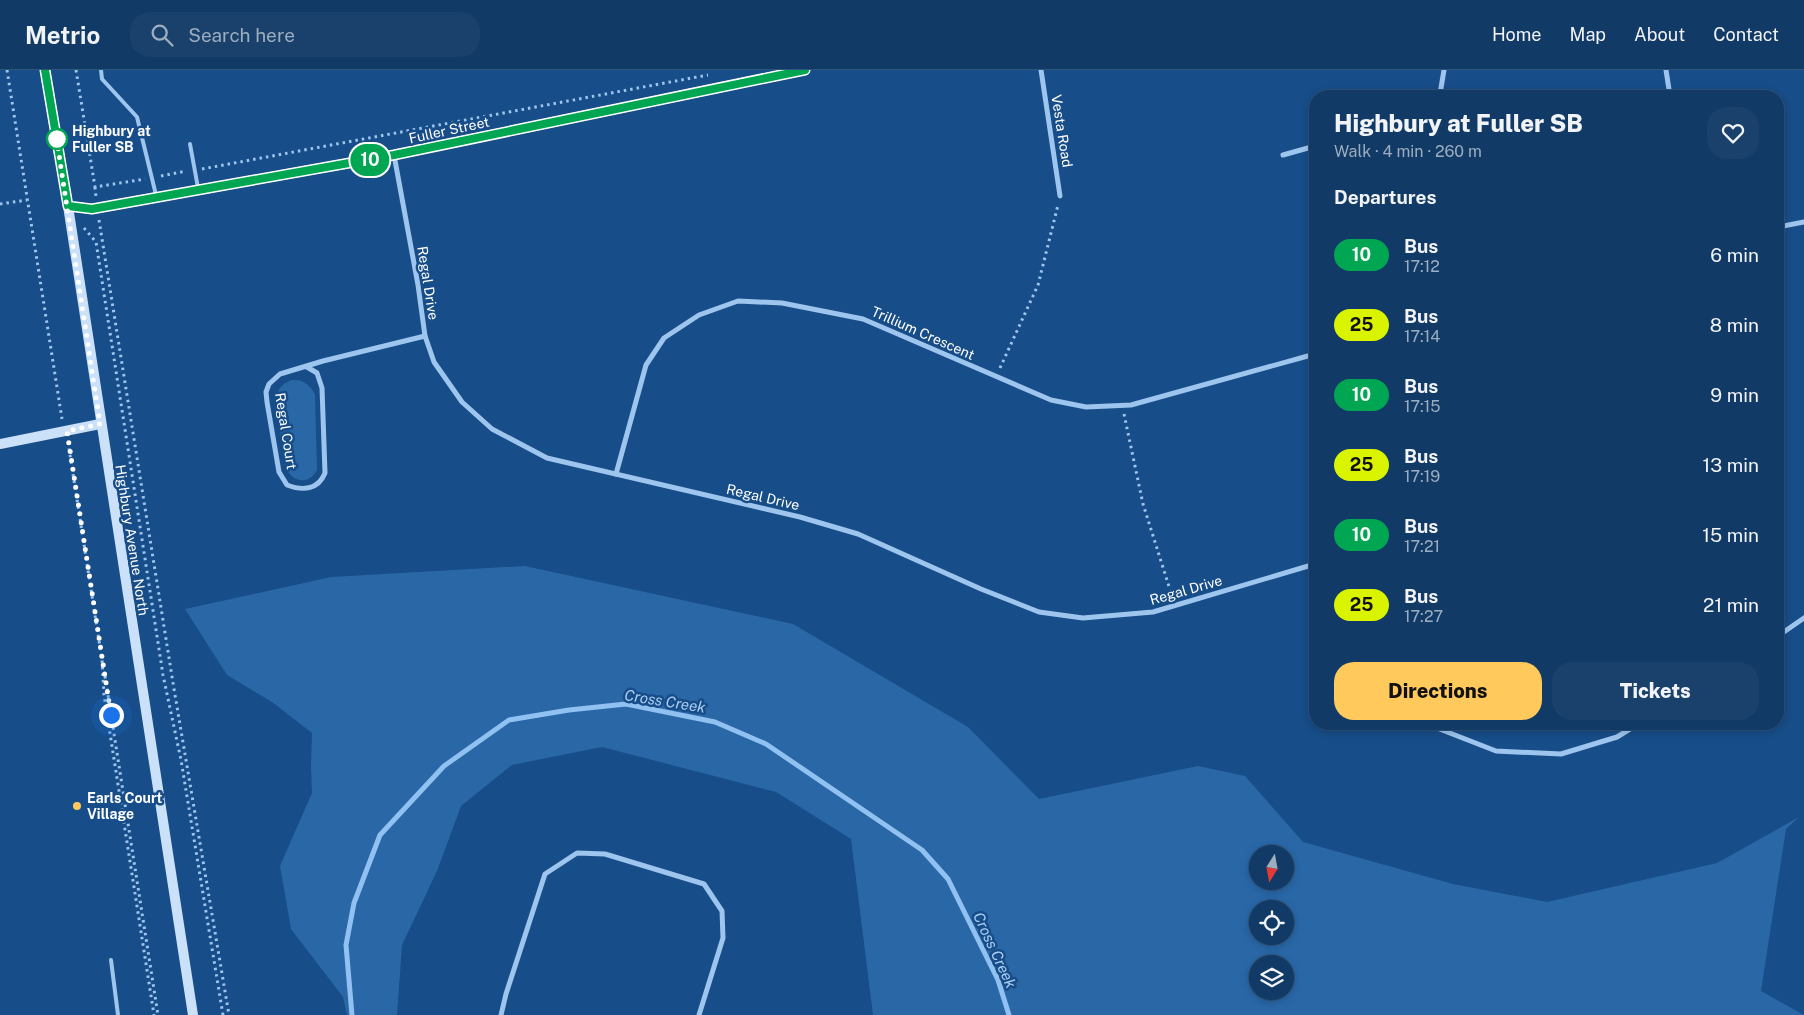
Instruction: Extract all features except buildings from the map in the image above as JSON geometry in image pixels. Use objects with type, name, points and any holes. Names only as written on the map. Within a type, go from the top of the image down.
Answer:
[{"type":"main road","name":"Highbury Avenue North","points":[[45,70],[68,206],[100,424],[193,1015]]},
{"type":"main road","name":"Fuller Street","points":[[68,206],[97,208],[394,155],[805,70]]},
{"type":"main road","points":[[0,444],[100,424]]},
{"type":"street","name":"Vesta Road","points":[[1041,70],[1060,196]]},
{"type":"street","points":[[1441,90],[1444,70]]},
{"type":"street","points":[[1666,70],[1669,90]]},
{"type":"street","points":[[1283,155],[1309,148]]},
{"type":"street","name":"Regal Drive","points":[[394,155],[418,285],[425,336],[434,362],[462,402],[492,429],[546,458],[800,517],[858,534],[981,589],[1039,612],[1083,618],[1153,612],[1309,566]]},
{"type":"street","points":[[1784,226],[1804,222]]},
{"type":"street","name":"Trillium Crescent","points":[[616,474],[646,365],[664,338],[699,315],[738,301],[782,303],[863,319],[1050,400],[1086,407],[1131,406],[1309,356]]},
{"type":"street","name":"Regal Court","points":[[307,367],[317,373],[322,388],[325,473],[317,486],[303,489],[287,485],[279,472],[266,392],[269,384],[280,374],[323,361],[425,336]]},
{"type":"street","points":[[1784,632],[1804,618]]},
{"type":"street","points":[[1442,730],[1496,751],[1560,754],[1617,737],[1628,730]]},
{"type":"street","points":[[501,1015],[545,874],[577,853],[605,854],[704,884],[722,910],[723,938],[699,1015]]},
{"type":"lane","points":[[102,70],[102,79],[137,117],[157,198]]},
{"type":"lane","points":[[190,144],[198,190]]},
{"type":"lane","points":[[111,960],[118,1015]]},
{"type":"path","points":[[7,70],[61,417],[67,431],[102,660],[104,695],[156,1015]]},
{"type":"path","points":[[76,70],[96,187],[97,208],[172,680],[229,1015]]},
{"type":"path","points":[[96,187],[711,75]]},
{"type":"path","points":[[996,378],[1038,285],[1060,196]]},
{"type":"path","points":[[0,204],[28,200]]},
{"type":"path","points":[[68,206],[96,242],[163,675],[181,760],[222,1015]]},
{"type":"path","points":[[1122,406],[1143,504],[1175,606]]},
{"type":"shaded area","points":[[292,380],[300,380],[306,383],[315,394],[317,470],[314,475],[306,480],[293,477],[286,468],[275,402],[280,388]]},
{"type":"shaded area","points":[[525,566],[793,624],[968,727],[1039,799],[1198,766],[1245,776],[1303,842],[1453,884],[1547,902],[1717,863],[1799,817],[1786,829],[1761,991],[1804,1015],[873,1015],[851,839],[776,792],[602,747],[512,765],[461,806],[437,871],[402,945],[397,1015],[347,1015],[343,997],[291,929],[280,866],[312,793],[312,733],[272,702],[227,675],[185,609],[331,577]]},
{"type":"waterway","name":"Cross Creek","points":[[352,1015],[346,945],[354,903],[380,835],[444,766],[509,720],[569,710],[626,704],[715,722],[766,744],[922,850],[948,879],[998,980],[1009,1015]]},
{"type":"bus line","name":"10","points":[[45,70],[68,206],[92,209],[394,155],[805,70]]},
{"type":"place","name":"Highbury at Fuller SB","points":[[57,139]]},
{"type":"place","name":"Earls Court Village","points":[[77,806]]},
{"type":"route","points":[[57,139],[56,135],[100,424],[67,431],[111,715]]}]
